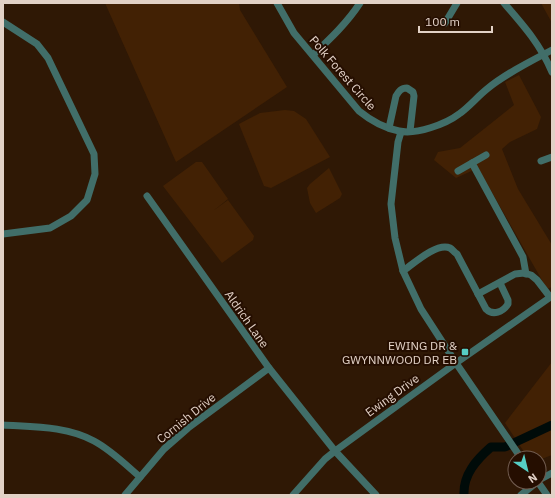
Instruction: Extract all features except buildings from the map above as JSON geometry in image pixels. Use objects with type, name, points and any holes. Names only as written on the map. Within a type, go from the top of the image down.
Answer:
[{"type":"street","name":"Polk Forest Circle","points":[[277,3],[294,33],[359,111],[370,120],[401,132],[435,127],[444,124],[460,114],[488,88],[552,50]]},
{"type":"street","points":[[313,56],[341,29],[360,3]]},
{"type":"street","points":[[445,23],[457,3]]},
{"type":"street","points":[[504,3],[530,32],[544,54],[552,72]]},
{"type":"street","points":[[3,22],[38,44],[48,58],[94,154],[95,174],[87,200],[72,216],[50,228],[3,234]]},
{"type":"street","points":[[389,128],[398,91],[402,88],[407,88],[413,92],[414,96],[410,131]]},
{"type":"street","points":[[401,132],[398,142],[391,204],[395,238],[403,270],[421,309],[516,450]]},
{"type":"street","points":[[458,171],[486,155]]},
{"type":"street","points":[[540,161],[552,157]]},
{"type":"street","points":[[472,163],[523,257],[526,274]]},
{"type":"street","name":"Aldrich Lane","points":[[147,196],[269,368],[335,451],[376,495]]},
{"type":"street","points":[[403,270],[431,250],[445,247],[450,248],[457,254],[486,309],[494,313],[502,310],[508,304],[508,300],[500,283]]},
{"type":"street","points":[[478,294],[515,274],[526,274],[531,275],[537,280],[551,297]]},
{"type":"street","name":"Ewing Drive","points":[[293,495],[325,459],[335,451],[456,363],[551,297]]},
{"type":"street","name":"Cornish Drive","points":[[125,495],[164,449],[188,428],[269,368]]},
{"type":"street","points":[[3,425],[54,428],[83,436],[94,441],[140,477]]},
{"type":"shaded area","points":[[105,3],[239,3],[240,10],[287,87],[176,162]]},
{"type":"shaded area","points":[[541,3],[552,3],[552,23]]},
{"type":"shaded area","points":[[519,75],[541,117],[537,129],[510,142],[502,149],[518,189],[552,245],[552,287],[547,289],[478,168],[456,178],[434,160],[438,152],[460,148],[514,105],[505,82]]},
{"type":"shaded area","points":[[285,110],[294,111],[306,119],[330,157],[271,188],[264,186],[239,124],[260,113]]},
{"type":"shaded area","points":[[196,162],[202,162],[228,199],[213,211],[228,200],[254,236],[253,240],[222,263],[163,186]]},
{"type":"shaded area","points":[[329,168],[342,194],[340,198],[316,213],[310,203],[307,188]]},
{"type":"shaded area","points":[[552,362],[552,455],[547,457],[547,450],[523,450],[505,423]]},
{"type":"waterway","points":[[464,495],[464,488],[468,474],[480,457],[491,447],[505,447],[552,425]]},
{"type":"place","name":"EWING DR & GWYNNWOOD DR EB","points":[[465,352]]}]
